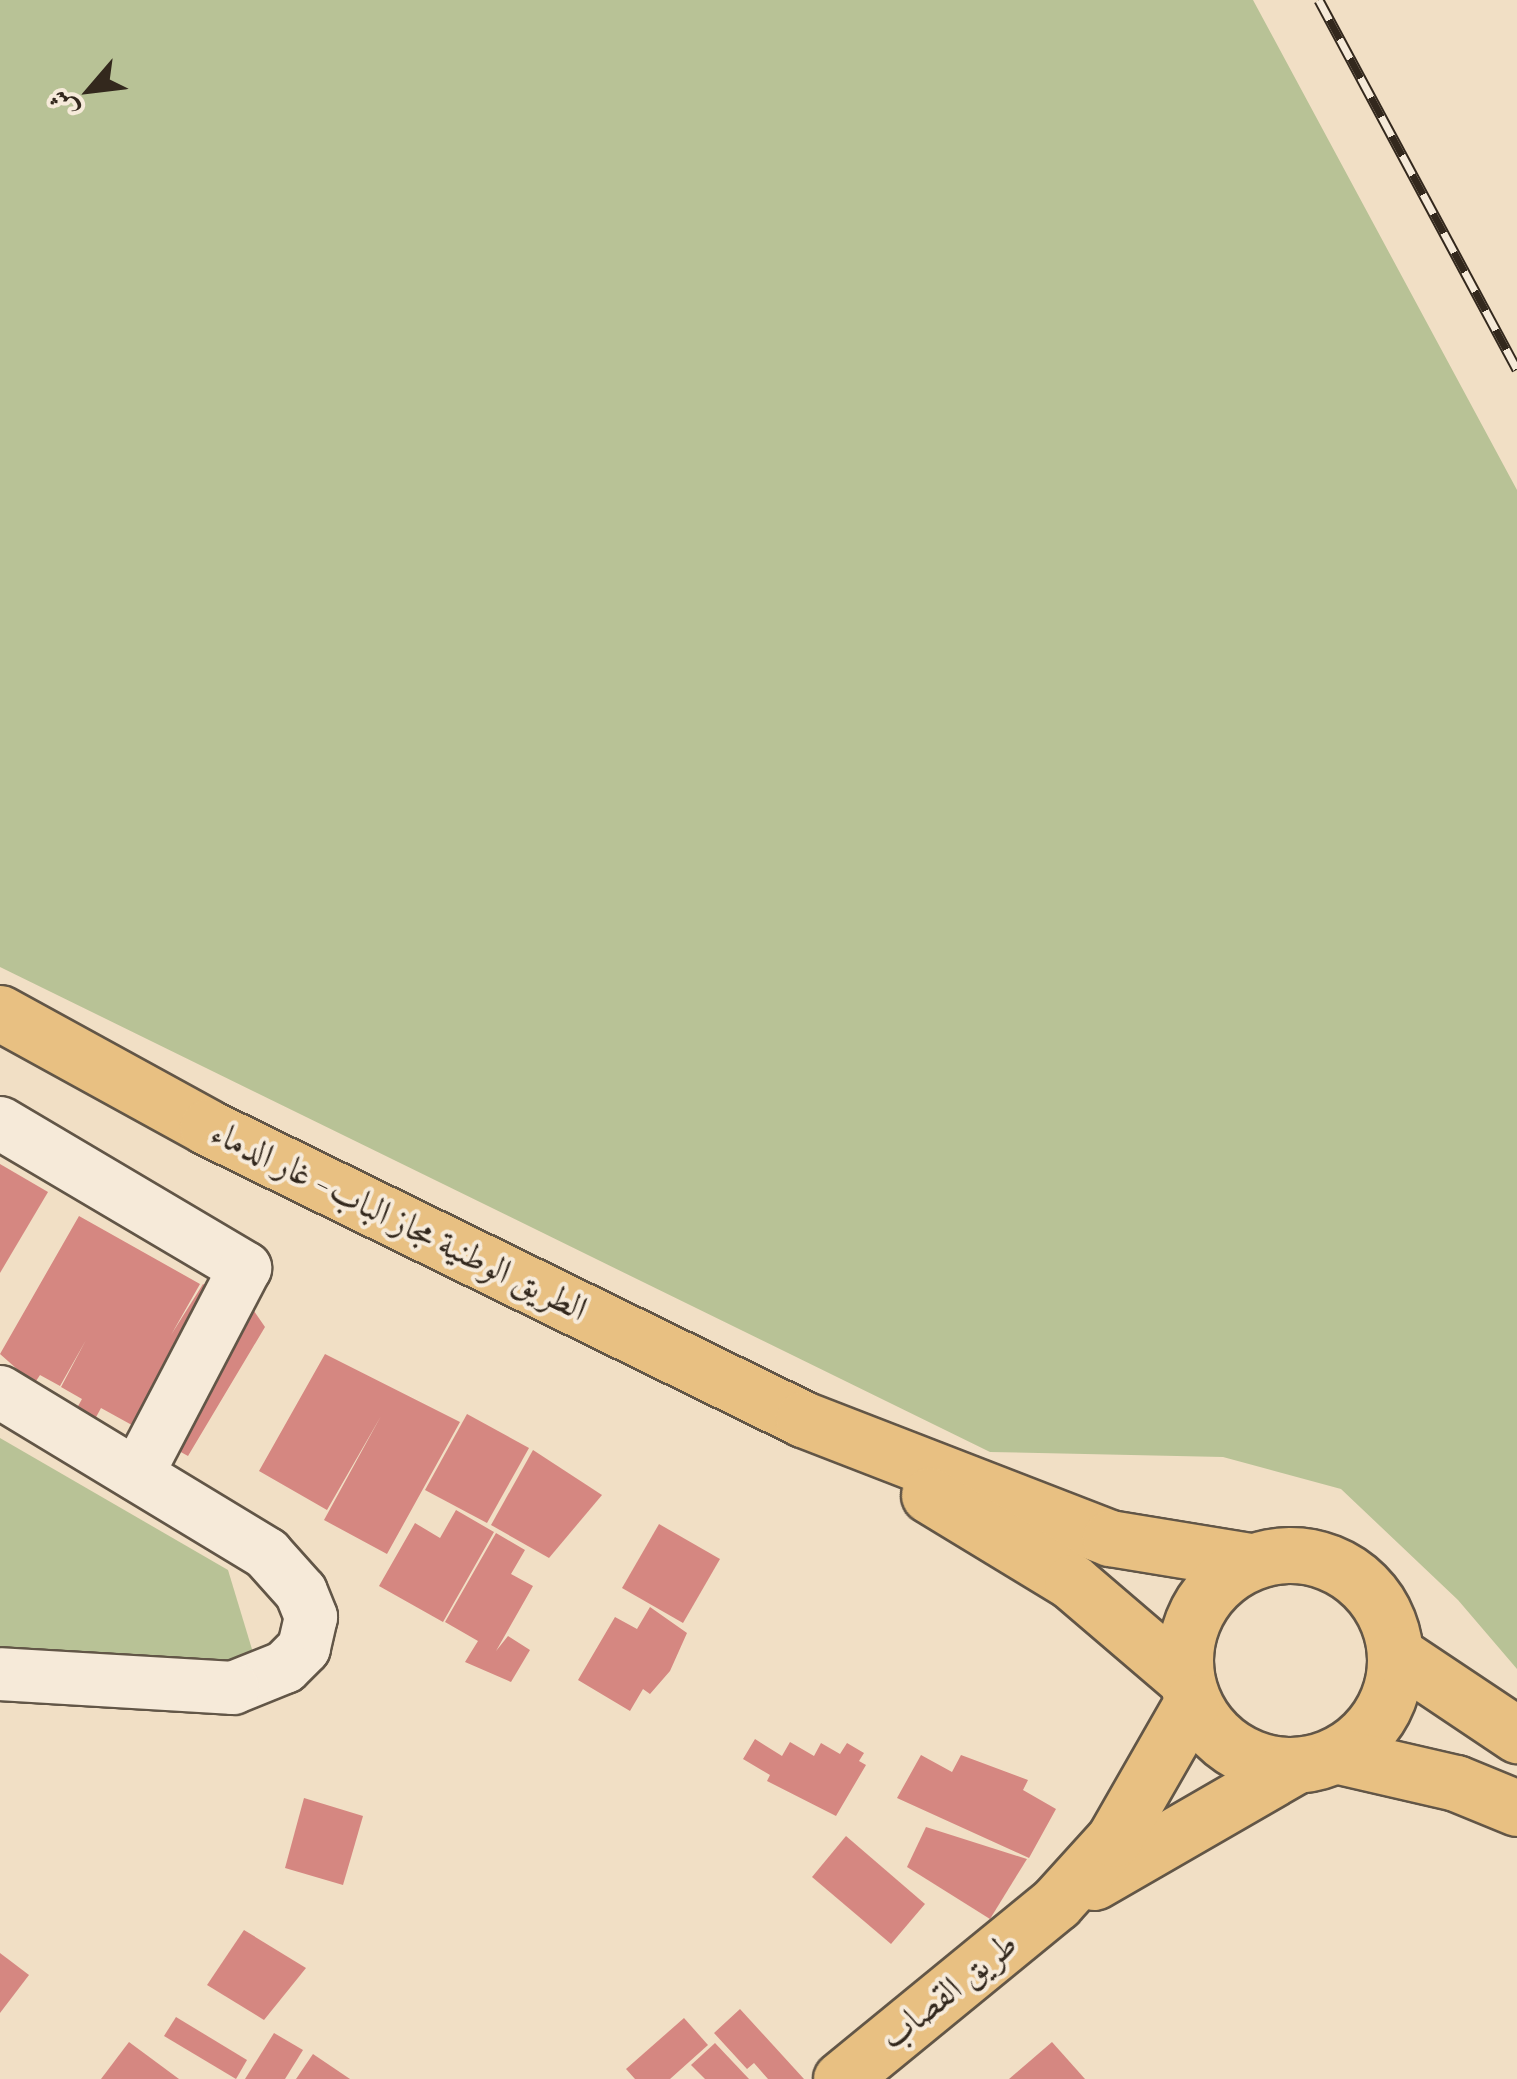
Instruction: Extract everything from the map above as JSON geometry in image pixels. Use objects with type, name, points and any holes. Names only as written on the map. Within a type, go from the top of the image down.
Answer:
[{"type":"main road","name":"الطريق الوطنية مجاز الباب - غار الدماء","points":[[0,1013],[206,1126],[802,1419],[1072,1582],[1189,1691]]},
{"type":"main road","name":"الطريق الوطنية مجاز الباب - غار الدماء","points":[[802,1419],[1110,1538],[1251,1561]]},
{"type":"main road","points":[[1316,1761],[1370,1730],[1392,1694],[1396,1654],[1372,1592],[1347,1570],[1283,1554],[1251,1561],[1220,1580],[1197,1609],[1185,1643],[1189,1691],[1217,1737],[1240,1752],[1456,1784],[1517,1808]]},
{"type":"main road","points":[[1396,1654],[1517,1735]]},
{"type":"main road","name":"طريق القصاب","points":[[841,2079],[1056,1903],[1114,1838],[1189,1691]]},
{"type":"main road","name":"طريق القصاب","points":[[1056,1903],[1316,1761]]},
{"type":"street","points":[[0,1123],[245,1268],[137,1476]]},
{"type":"street","points":[[0,1392],[285,1570],[311,1617],[304,1648],[258,1683],[233,1688],[0,1674]]},
{"type":"green space","points":[[0,0],[1253,0],[1517,490],[1517,1669],[1458,1600],[1341,1489],[1223,1457],[990,1452],[0,967]]},
{"type":"green space","points":[[0,1438],[228,1570],[258,1669],[0,1651]]},
{"type":"building","points":[[0,1164],[48,1192],[0,1273]]},
{"type":"building","points":[[79,1216],[200,1284],[171,1335],[203,1284],[254,1311],[265,1327],[188,1456],[101,1408],[95,1419],[77,1408],[82,1399],[61,1387],[86,1340],[60,1386],[40,1375],[34,1384],[0,1354]]},
{"type":"building","points":[[325,1354],[460,1422],[387,1554],[324,1520],[381,1416],[327,1510],[259,1471]]},
{"type":"building","points":[[467,1414],[529,1448],[487,1523],[425,1490]]},
{"type":"building","points":[[533,1450],[602,1495],[549,1558],[491,1525]]},
{"type":"building","points":[[456,1510],[494,1532],[443,1622],[379,1586],[415,1523],[440,1538]]},
{"type":"building","points":[[659,1524],[720,1559],[683,1623],[622,1588]]},
{"type":"building","points":[[496,1533],[525,1550],[511,1574],[533,1586],[496,1651],[508,1636],[530,1650],[511,1682],[465,1662],[478,1641],[445,1622]]},
{"type":"building","points":[[650,1607],[687,1633],[670,1671],[650,1694],[643,1689],[630,1711],[578,1680],[615,1617],[637,1629]]},
{"type":"building","points":[[755,1739],[782,1756],[790,1742],[814,1756],[821,1743],[840,1754],[847,1743],[864,1753],[859,1761],[866,1765],[836,1816],[767,1781],[770,1775],[743,1759]]},
{"type":"building","points":[[921,1755],[952,1772],[961,1755],[1028,1780],[1023,1790],[1056,1809],[1029,1858],[897,1798]]},
{"type":"building","points":[[304,1798],[363,1816],[343,1885],[285,1868]]},
{"type":"building","points":[[926,1827],[1027,1859],[990,1919],[907,1867]]},
{"type":"building","points":[[846,1836],[925,1904],[891,1944],[812,1877]]},
{"type":"building","points":[[244,1930],[306,1968],[264,2020],[207,1985]]},
{"type":"building","points":[[0,1953],[29,1975],[0,2013]]},
{"type":"building","points":[[740,2009],[804,2079],[768,2079],[754,2063],[747,2069],[714,2033]]},
{"type":"building","points":[[176,2017],[247,2060],[236,2079],[164,2036]]},
{"type":"building","points":[[684,2018],[708,2045],[670,2079],[635,2079],[626,2069]]},
{"type":"building","points":[[274,2033],[303,2050],[285,2079],[245,2079]]},
{"type":"building","points":[[129,2042],[179,2079],[101,2079]]},
{"type":"building","points":[[1052,2042],[1085,2079],[1009,2079]]},
{"type":"building","points":[[715,2043],[749,2079],[705,2079],[691,2065]]},
{"type":"building","points":[[313,2054],[350,2079],[296,2079]]},
{"type":"railway","points":[[1319,0],[1517,369]]}]
